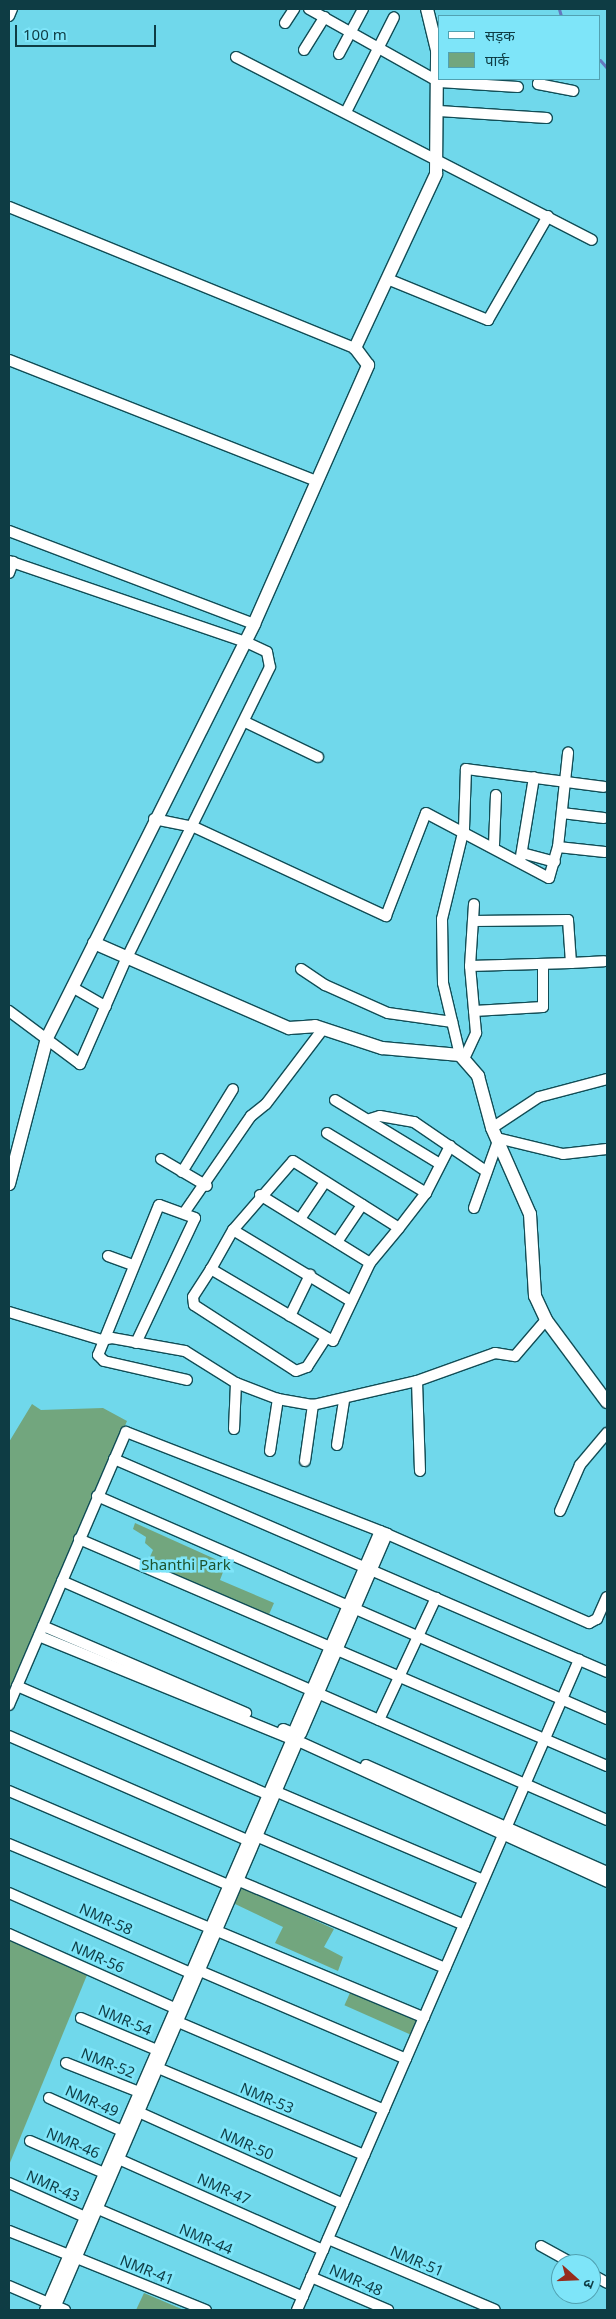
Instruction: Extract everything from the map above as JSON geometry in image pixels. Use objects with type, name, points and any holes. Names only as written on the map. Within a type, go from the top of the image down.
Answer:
[{"type":"street","points":[[9,16],[12,9]]},
{"type":"street","points":[[285,23],[294,9]]},
{"type":"street","points":[[310,9],[439,82],[518,86]]},
{"type":"street","points":[[339,54],[363,9]]},
{"type":"street","points":[[427,9],[438,50]]},
{"type":"street","points":[[304,50],[325,17]]},
{"type":"street","points":[[346,112],[381,48],[394,17]]},
{"type":"street","points":[[236,57],[437,157],[592,240]]},
{"type":"street","points":[[540,80],[538,84],[573,91]]},
{"type":"street","points":[[355,348],[390,280],[436,174],[439,82]]},
{"type":"street","points":[[439,111],[547,118]]},
{"type":"street","points":[[9,207],[355,348],[368,365],[246,642],[154,819],[47,1038],[9,1184]]},
{"type":"street","points":[[390,280],[490,319],[548,216]]},
{"type":"street","points":[[9,360],[316,481]]},
{"type":"street","points":[[9,531],[254,624]]},
{"type":"street","points":[[9,573],[11,561],[246,642],[267,652],[270,667],[194,827],[127,957],[80,1064],[9,1011]]},
{"type":"street","points":[[245,722],[318,757]]},
{"type":"street","points":[[154,819],[194,827],[386,916],[426,813],[521,858],[549,878],[558,847],[568,754]]},
{"type":"street","points":[[604,787],[466,769],[464,830],[442,919],[443,983],[452,1022],[462,1057],[478,1076],[496,1136],[530,1214],[536,1296],[546,1320],[607,1402]]},
{"type":"street","points":[[521,858],[534,777]]},
{"type":"street","points":[[494,845],[496,795]]},
{"type":"street","points":[[562,813],[604,818]]},
{"type":"street","points":[[558,847],[605,852]]},
{"type":"street","points":[[521,858],[555,862]]},
{"type":"street","points":[[462,1057],[476,1033],[470,966],[474,904]]},
{"type":"street","points":[[473,921],[568,920],[571,963]]},
{"type":"street","points":[[94,943],[289,1028],[323,1029],[382,1048],[462,1057]]},
{"type":"street","points":[[470,966],[543,966],[604,961]]},
{"type":"street","points":[[474,1012],[543,1007],[543,966]]},
{"type":"street","points":[[301,969],[327,986],[388,1013],[452,1022]]},
{"type":"street","points":[[72,987],[106,1007]]},
{"type":"street","points":[[184,1213],[207,1186],[251,1116],[266,1104],[323,1029]]},
{"type":"street","points":[[474,1208],[487,1172],[496,1136],[539,1097],[607,1079]]},
{"type":"street","points":[[182,1172],[233,1090]]},
{"type":"street","points":[[335,1100],[370,1119],[440,1164]]},
{"type":"street","points":[[370,1119],[380,1116],[414,1122],[487,1172]]},
{"type":"street","points":[[326,1133],[426,1193]]},
{"type":"street","points":[[496,1136],[563,1154],[607,1149]]},
{"type":"street","points":[[212,1269],[332,1341],[349,1300],[370,1262],[426,1193],[450,1146]]},
{"type":"street","points":[[161,1159],[207,1186]]},
{"type":"street","points":[[326,1338],[307,1367],[296,1371],[194,1305],[193,1297],[212,1269],[233,1230],[260,1196],[293,1161],[399,1228]]},
{"type":"street","points":[[300,1219],[325,1182]]},
{"type":"street","points":[[260,1196],[370,1262]]},
{"type":"street","points":[[136,1343],[195,1218],[159,1204],[102,1340],[98,1355],[104,1361],[187,1380]]},
{"type":"street","points":[[337,1242],[362,1205]]},
{"type":"street","points":[[233,1230],[349,1300]]},
{"type":"street","points":[[108,1256],[133,1265]]},
{"type":"street","points":[[290,1316],[310,1275]]},
{"type":"street","points":[[9,1312],[102,1340],[185,1351],[236,1383],[278,1399],[313,1405],[344,1401],[417,1381],[495,1353],[515,1356],[546,1320]]},
{"type":"street","points":[[417,1381],[420,1471]]},
{"type":"street","points":[[234,1428],[236,1383]]},
{"type":"street","points":[[270,1451],[278,1399]]},
{"type":"street","points":[[337,1445],[344,1401]]},
{"type":"street","points":[[305,1461],[313,1405]]},
{"type":"street","points":[[9,1705],[123,1436],[132,1431],[384,1533],[589,1623],[604,1614],[607,1597]]},
{"type":"street","points":[[560,1511],[580,1466],[607,1433]]},
{"type":"street","points":[[114,1459],[607,1672]]},
{"type":"street","points":[[97,1496],[607,1718]]},
{"type":"street","points":[[213,1930],[228,1885],[252,1838],[297,1737],[384,1533]]},
{"type":"street","points":[[79,1539],[607,1766]]},
{"type":"street","points":[[62,1580],[607,1820]]},
{"type":"street","points":[[380,1720],[436,1598]]},
{"type":"street","points":[[41,1631],[297,1737],[504,1831],[607,1882]]},
{"type":"street","points":[[297,2310],[579,1660]]},
{"type":"street","points":[[17,1686],[483,1880]]},
{"type":"street","points":[[9,1736],[464,1925]]},
{"type":"street","points":[[9,1790],[228,1885]]},
{"type":"street","points":[[504,1831],[607,1872]]},
{"type":"street","points":[[73,2257],[98,2209],[122,2131],[135,2111],[139,2092],[157,2050],[179,2010],[213,1930],[239,1881],[252,1838]]},
{"type":"street","points":[[9,1844],[424,2018]]},
{"type":"street","points":[[239,1881],[445,1968]]},
{"type":"street","name":"NMR-58","points":[[9,1893],[406,2060]]},
{"type":"street","name":"NMR-56","points":[[9,1934],[179,2010]]},
{"type":"street","points":[[9,2286],[53,2308],[73,2257],[85,2216],[104,2173],[115,2157],[135,2111],[158,2068],[178,2022],[179,2010]]},
{"type":"street","name":"NMR-54","points":[[81,2018],[157,2050]]},
{"type":"street","points":[[178,2022],[384,2110]]},
{"type":"street","name":"NMR-52","points":[[66,2063],[139,2092]]},
{"type":"street","name":"NMR-53","points":[[158,2068],[364,2155]]},
{"type":"street","name":"NMR-49","points":[[50,2098],[122,2131]]},
{"type":"street","name":"NMR-50","points":[[135,2111],[343,2204]]},
{"type":"street","name":"NMR-46","points":[[30,2141],[104,2173]]},
{"type":"street","name":"NMR-47","points":[[115,2157],[323,2250]]},
{"type":"street","name":"NMR-43","points":[[9,2183],[85,2216]]},
{"type":"street","name":"NMR-44","points":[[98,2209],[303,2297]]},
{"type":"street","name":"NMR-41","points":[[9,2231],[206,2310]]},
{"type":"street","name":"NMR-51","points":[[328,2239],[495,2310]]},
{"type":"street","points":[[541,2246],[555,2254]]},
{"type":"street","name":"NMR-48","points":[[311,2277],[388,2310]]},
{"type":"green space","points":[[32,1404],[41,1410],[103,1408],[127,1421],[9,1696],[9,1442]]},
{"type":"green space","name":"Shanthi Park","points":[[135,1523],[226,1564],[220,1580],[274,1603],[267,1619],[146,1566],[153,1550],[145,1543],[146,1537],[133,1529]]},
{"type":"green space","points":[[240,1886],[334,1929],[324,1947],[343,1957],[338,1971],[275,1943],[283,1927],[233,1903]]},
{"type":"green space","points":[[9,1939],[87,1975],[9,2165]]},
{"type":"green space","points":[[353,1986],[424,2018],[416,2037],[344,2005]]},
{"type":"green space","points":[[144,2293],[184,2310],[136,2310]]},
{"type":"waterway","points":[[559,9],[561,15]]},
{"type":"waterway","points":[[601,61],[607,68]]}]
